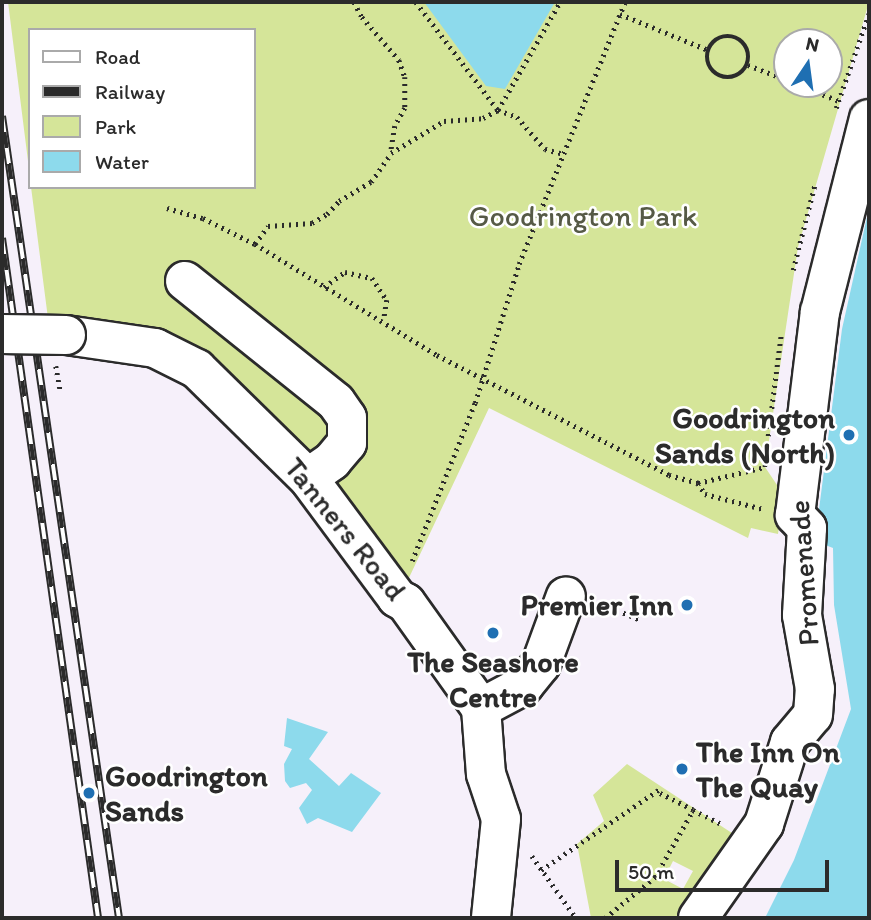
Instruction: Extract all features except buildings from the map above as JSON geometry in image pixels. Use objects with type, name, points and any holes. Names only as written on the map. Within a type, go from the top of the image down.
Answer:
[{"type":"street","name":"Promenade","points":[[698,918],[764,824],[790,742],[813,715],[815,689],[802,615],[807,528],[794,515],[820,313],[869,120]]},
{"type":"street","points":[[185,281],[336,402],[347,418],[346,443],[332,461],[307,478]]},
{"type":"street","name":"Tanners Road","points":[[2,334],[66,335],[155,348],[197,369],[307,478],[397,598],[406,603],[481,708]]},
{"type":"street","points":[[498,912],[500,819],[486,774],[481,708],[524,685],[541,664],[566,596]]},
{"type":"path","points":[[255,244],[268,226],[312,223],[327,214],[339,201],[371,182],[391,153],[396,126],[405,108],[405,77],[398,60],[362,18],[354,2]]},
{"type":"path","points":[[415,2],[498,110],[517,117],[545,149],[564,154]]},
{"type":"path","points":[[391,153],[444,121],[483,118],[498,110],[560,2]]},
{"type":"path","points":[[397,598],[475,403],[481,374],[625,2]]},
{"type":"path","points":[[620,14],[708,50]]},
{"type":"path","points":[[722,37],[735,37],[746,45],[748,65],[739,76],[717,76],[708,65],[708,50],[722,37]]},
{"type":"path","points":[[748,65],[773,75]]},
{"type":"path","points":[[833,98],[869,120]]},
{"type":"path","points":[[167,208],[203,218],[255,244],[324,287],[384,319],[437,355],[481,374],[669,475],[698,483],[765,467]]},
{"type":"path","points":[[324,287],[345,272],[372,278],[387,300],[384,319]]},
{"type":"path","points":[[698,483],[705,494],[794,515]]},
{"type":"path","points":[[617,610],[640,620]]},
{"type":"path","points":[[541,870],[658,789],[693,810],[655,877],[606,918]]},
{"type":"path","points":[[500,819],[576,918]]},
{"type":"green space","name":"Goodrington Park","points":[[8,2],[869,2],[843,92],[843,28],[773,28],[773,98],[841,98],[798,247],[765,467],[783,494],[778,534],[751,528],[748,538],[489,408],[407,582],[215,376],[50,334],[31,189],[256,189],[256,28],[28,28],[28,161]]},
{"type":"green space","points":[[627,764],[741,839],[683,918],[591,918],[577,844],[604,821],[593,795]],"holes":[[[673,861],[693,871],[683,889],[664,879]]]},
{"type":"water","points":[[424,2],[555,2],[505,89],[486,86]]},
{"type":"water","name":"Goodrington Sands (North)","points":[[869,208],[869,918],[765,918],[794,860],[851,709],[834,605],[833,548],[815,541],[842,329]]},
{"type":"water","points":[[287,718],[328,732],[309,759],[339,786],[351,773],[381,793],[352,832],[318,818],[307,824],[299,808],[312,790],[306,783],[290,788],[285,781],[284,764],[292,749],[284,746]]},
{"type":"railway","points":[[2,116],[119,918]]},
{"type":"railway","points":[[2,238],[98,918]]},
{"type":"place","name":"Goodrington Sands (North)","points":[[849,435]]},
{"type":"place","name":"Premier Inn","points":[[687,605]]},
{"type":"place","name":"The Seashore Centre","points":[[493,633]]},
{"type":"place","name":"The Inn On The Quay","points":[[682,769]]},
{"type":"place","name":"Goodrington Sands","points":[[89,793]]}]
